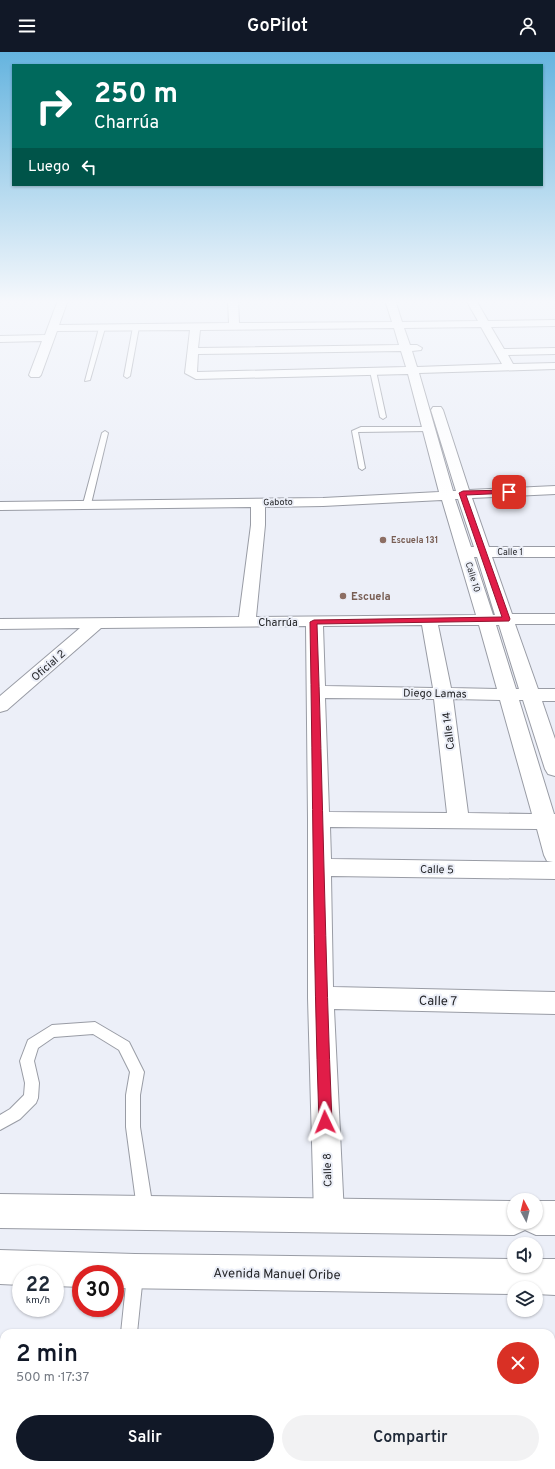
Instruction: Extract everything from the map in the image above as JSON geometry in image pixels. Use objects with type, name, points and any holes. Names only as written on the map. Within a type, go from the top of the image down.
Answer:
[{"type":"street","points":[[34,375],[37,366]]},
{"type":"street","points":[[191,366],[190,373],[196,376],[209,376],[272,366]]},
{"type":"street","points":[[340,366],[373,371],[549,366]]},
{"type":"street","name":"Calle 10","points":[[418,366],[455,494],[465,552],[508,694],[550,822],[555,855]]},
{"type":"street","name":"Calle 10","points":[[419,369],[429,429],[455,494],[482,552],[506,619],[555,769]]},
{"type":"street","name":"Gaboto","points":[[0,506],[323,502],[555,490]]},
{"type":"street","points":[[247,622],[258,525],[258,502]]},
{"type":"street","name":"Calle 1","points":[[465,552],[555,552]]},
{"type":"street","name":"Charrúa","points":[[0,624],[555,619]]},
{"type":"street","name":"Calle 14","points":[[429,620],[443,693],[458,820]]},
{"type":"street","name":"Calle 8","points":[[314,622],[320,867],[321,998],[329,1215]]},
{"type":"street","name":"Oficial 2","points":[[0,706],[96,623]]},
{"type":"street","name":"Diego Lamas","points":[[315,692],[555,695]]},
{"type":"street","points":[[319,819],[550,822]]},
{"type":"street","name":"Calle 5","points":[[320,867],[555,871]]},
{"type":"street","name":"Calle 7","points":[[321,998],[555,1003]]},
{"type":"street","points":[[0,1211],[507,1218]]},
{"type":"street","points":[[543,1218],[555,1218]]},
{"type":"street","name":"Avenida Manuel Oribe","points":[[0,1267],[135,1271],[555,1277]]},
{"type":"lane","points":[[87,380],[91,366]]},
{"type":"lane","points":[[127,376],[129,366]]},
{"type":"lane","points":[[373,371],[383,417]]},
{"type":"lane","points":[[362,468],[356,432],[361,429],[429,429]]},
{"type":"lane","points":[[87,504],[105,433]]},
{"type":"lane","points":[[0,1124],[15,1114],[31,1098],[32,1083],[27,1061],[33,1044],[52,1032],[95,1028],[124,1046],[137,1072],[133,1095],[133,1126],[145,1213]]},
{"type":"lane","points":[[130,1329],[135,1271]]},
{"type":"place","name":"Escuela 131","points":[[383,540]]},
{"type":"place","name":"Escuela","points":[[343,596]]},
{"type":"route","points":[[325,1122],[321,998],[319,819],[314,622],[506,619],[463,493],[509,492]]}]
